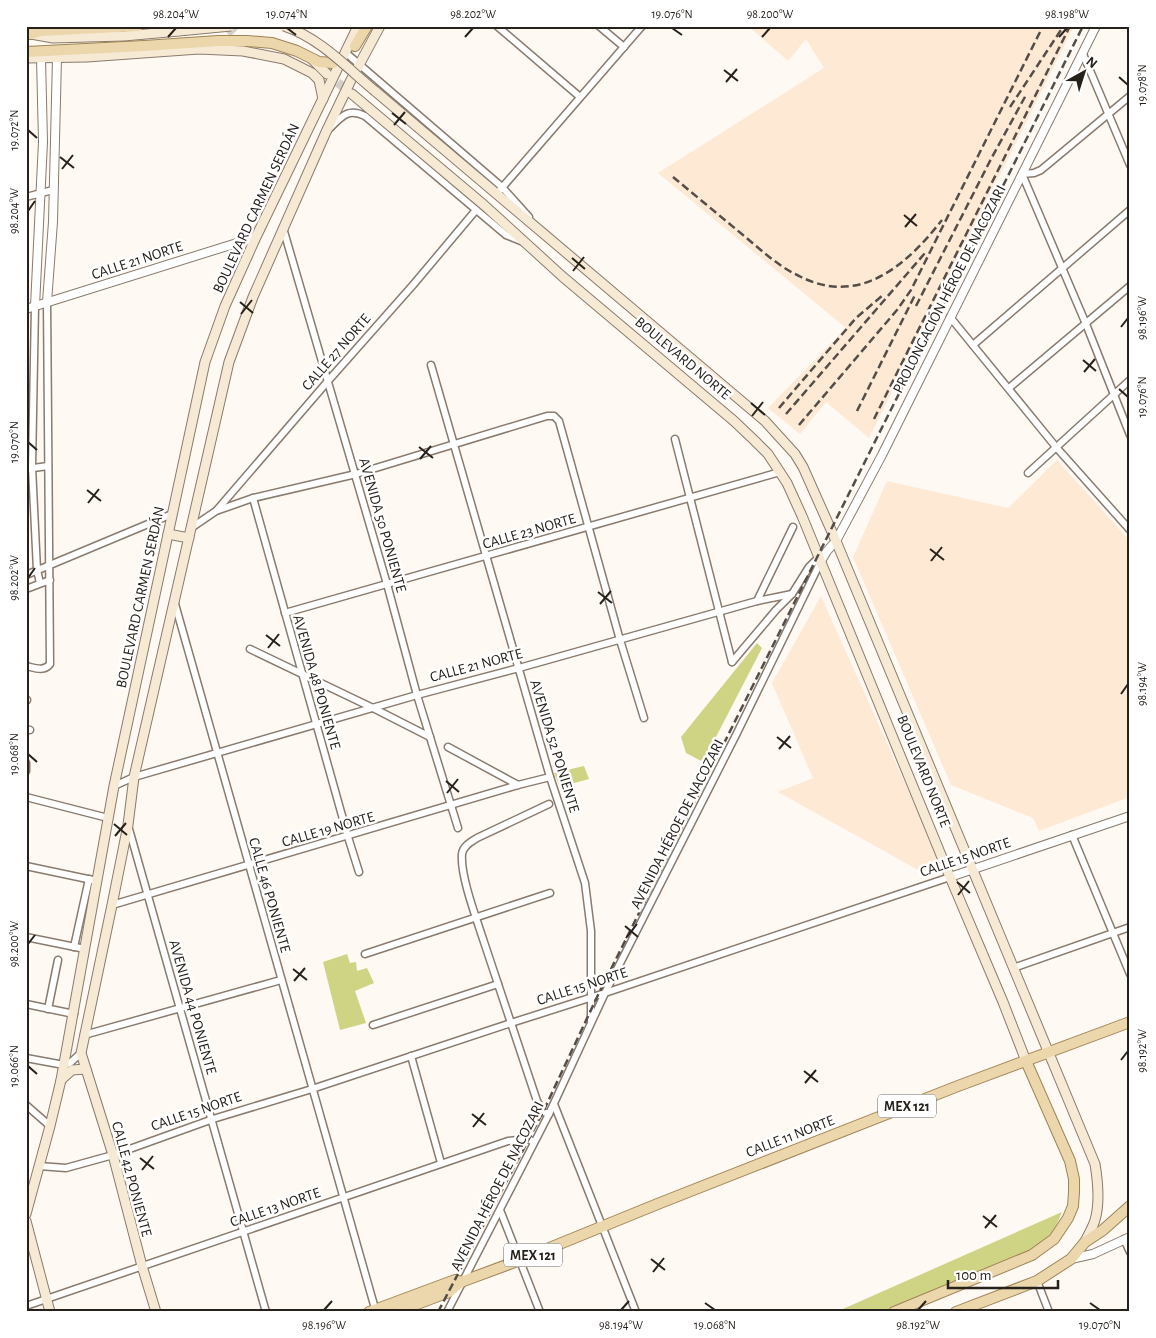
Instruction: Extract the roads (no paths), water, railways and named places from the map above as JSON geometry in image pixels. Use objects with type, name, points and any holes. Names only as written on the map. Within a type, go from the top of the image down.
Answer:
[{"type":"main road","points":[[36,33],[138,26]]},
{"type":"main road","name":"BOULEVARD NORTE","points":[[284,26],[316,41],[375,91],[499,190],[550,240],[765,421],[785,442],[803,467],[836,541],[1095,1164],[1097,1179],[1095,1220],[1085,1242],[1071,1259],[1037,1281],[956,1312]]},
{"type":"main road","name":"BOULEVARD CARMEN SERDÁN","points":[[26,1214],[28,1200],[50,1126],[61,1080],[85,949],[93,880],[108,818],[205,362],[225,306],[256,237],[358,26]]},
{"type":"main road","points":[[355,46],[367,26]]},
{"type":"main road","name":"BOULEVARD CARMEN SERDÁN","points":[[81,1053],[128,825],[134,777],[229,362],[253,297],[326,132],[359,63],[380,26]]},
{"type":"main road","points":[[52,32],[124,36],[180,31],[234,30],[247,40]]},
{"type":"main road","points":[[26,52],[218,40],[247,40],[272,43],[324,63],[333,62]]},
{"type":"main road","points":[[26,58],[57,58],[199,49],[243,51],[284,60],[312,73],[319,80],[324,99]]},
{"type":"main road","points":[[310,57],[327,74]]},
{"type":"main road","name":"BOULEVARD NORTE","points":[[352,94],[477,199],[734,421],[762,448],[792,492],[1026,1061],[1070,1161],[1074,1179],[1073,1206],[1068,1218],[1054,1239],[1032,1255],[894,1312]]},
{"type":"main road","points":[[168,534],[189,538]]},
{"type":"main road","name":"CALLE 11 NORTE","points":[[396,1312],[449,1292],[462,1282],[603,1226],[897,1110],[1130,1022]]},
{"type":"main road","name":"CALLE 42 PONIENTE","points":[[81,1053],[113,1155],[156,1312]]},
{"type":"main road","points":[[61,1080],[72,1070],[86,1070]]},
{"type":"main road","points":[[1085,1242],[1103,1230],[1130,1206]]},
{"type":"main road","points":[[26,1221],[50,1312]]},
{"type":"main road","name":"CALLE 11 NORTE","points":[[373,1311],[455,1280],[462,1282]]},
{"type":"street","points":[[599,26],[624,47]]},
{"type":"street","points":[[499,190],[642,26]]},
{"type":"street","name":"PROLONGACIÓN HÉROE DE NACOZARI","points":[[820,559],[836,541],[882,455],[1096,26]]},
{"type":"street","points":[[501,28],[580,97]]},
{"type":"street","name":"BOULEVARD NORTE","points":[[346,53],[499,190]]},
{"type":"street","points":[[1083,54],[1130,165]]},
{"type":"street","points":[[40,58],[43,134],[34,410],[29,468],[37,570],[40,583]]},
{"type":"street","points":[[26,666],[42,669],[47,668],[50,664],[47,302],[54,190],[57,58]]},
{"type":"street","points":[[1130,96],[1041,170],[1022,174],[1063,268],[1130,435]]},
{"type":"street","name":"BOULEVARD NORTE","points":[[326,132],[345,114],[352,112],[365,116],[506,235],[525,242]]},
{"type":"street","points":[[26,197],[54,190]]},
{"type":"street","name":"CALLE 27 NORTE","points":[[216,511],[476,210]]},
{"type":"street","points":[[973,345],[1130,210]]},
{"type":"street","name":"AVENIDA 50 PONIENTE","points":[[283,228],[356,474],[417,695],[458,828]]},
{"type":"street","name":"CALLE 21 NORTE","points":[[26,309],[256,237]]},
{"type":"street","points":[[1008,388],[1130,286]]},
{"type":"street","points":[[950,317],[1056,447],[1130,530]]},
{"type":"street","name":"AVENIDA 52 PONIENTE","points":[[431,366],[550,777],[586,883],[591,931],[591,1023]]},
{"type":"street","points":[[1028,473],[1130,380]]},
{"type":"street","points":[[26,413],[34,410]]},
{"type":"street","points":[[191,528],[216,511],[253,498],[356,474],[547,416],[554,416],[559,420],[620,640],[644,718]]},
{"type":"street","points":[[675,439],[732,662],[792,594],[808,567],[820,559]]},
{"type":"street","points":[[29,468],[48,466]]},
{"type":"street","name":"CALLE 23 NORTE","points":[[285,613],[780,472]]},
{"type":"street","name":"AVENIDA 48 PONIENTE","points":[[253,498],[359,872]]},
{"type":"street","points":[[26,575],[172,514]]},
{"type":"street","points":[[757,601],[793,527]]},
{"type":"street","name":"AVENIDA HÉROE DE NACOZARI","points":[[447,1312],[554,1104],[605,993],[737,733],[820,559]]},
{"type":"street","points":[[26,589],[50,580]]},
{"type":"street","name":"CALLE 21 NORTE","points":[[114,786],[134,777],[375,709],[417,695],[757,601],[792,594]]},
{"type":"street","name":"CALLE 46 PONIENTE","points":[[174,600],[373,1311]]},
{"type":"street","points":[[250,649],[430,737]]},
{"type":"street","points":[[448,747],[518,785]]},
{"type":"street","points":[[26,771],[27,763]]},
{"type":"street","name":"CALLE 19 NORTE","points":[[112,905],[550,777]]},
{"type":"street","points":[[26,797],[108,818]]},
{"type":"street","points":[[549,804],[477,838],[466,845],[462,852],[462,867],[476,918],[510,1023],[537,1101],[544,1112],[549,1114]]},
{"type":"street","name":"CALLE 15 NORTE","points":[[39,1166],[66,1168],[113,1155],[213,1119],[312,1089],[590,998],[1130,816]]},
{"type":"street","name":"AVENIDA 44 PONIENTE","points":[[128,825],[213,1119],[266,1312]]},
{"type":"street","points":[[1072,835],[1130,974]]},
{"type":"street","points":[[26,866],[93,880],[74,947]]},
{"type":"street","points":[[365,954],[550,893]]},
{"type":"street","points":[[1013,968],[1130,927]]},
{"type":"street","points":[[26,937],[85,949]]},
{"type":"street","points":[[48,1009],[58,960]]},
{"type":"street","points":[[84,1035],[281,980]]},
{"type":"street","points":[[374,1025],[498,984]]},
{"type":"street","points":[[26,1004],[74,1014]]},
{"type":"street","points":[[26,1058],[64,1065],[70,1063],[81,1053]]},
{"type":"street","points":[[411,1056],[441,1163]]},
{"type":"street","points":[[554,1104],[636,1312]]},
{"type":"street","points":[[26,1105],[50,1126]]},
{"type":"street","name":"CALLE 13 NORTE","points":[[26,1306],[508,1141],[528,1139],[534,1142]]},
{"type":"street","points":[[500,1210],[540,1312]]},
{"type":"street","points":[[1071,1259],[1093,1254],[1127,1238],[1130,1252]]},
{"type":"street","points":[[1037,1281],[1049,1312]]},
{"type":"tunnel","points":[[227,26],[236,35]]},
{"type":"tunnel","points":[[327,74],[352,94]]},
{"type":"railway","points":[[799,425],[897,310],[911,290],[1043,26]]},
{"type":"railway","points":[[874,419],[1070,26]]},
{"type":"railway","points":[[438,1312],[543,1112],[598,995],[1083,26]]},
{"type":"railway","points":[[1010,107],[1061,30]]},
{"type":"railway","points":[[916,306],[1026,95]]},
{"type":"railway","points":[[673,177],[777,263],[799,276],[821,284],[842,287],[861,284],[880,277],[913,253],[942,220]]},
{"type":"railway","points":[[786,414],[925,253]]},
{"type":"railway","points":[[779,408],[856,318],[883,295]]},
{"type":"railway","points":[[857,411],[915,295]]}]
